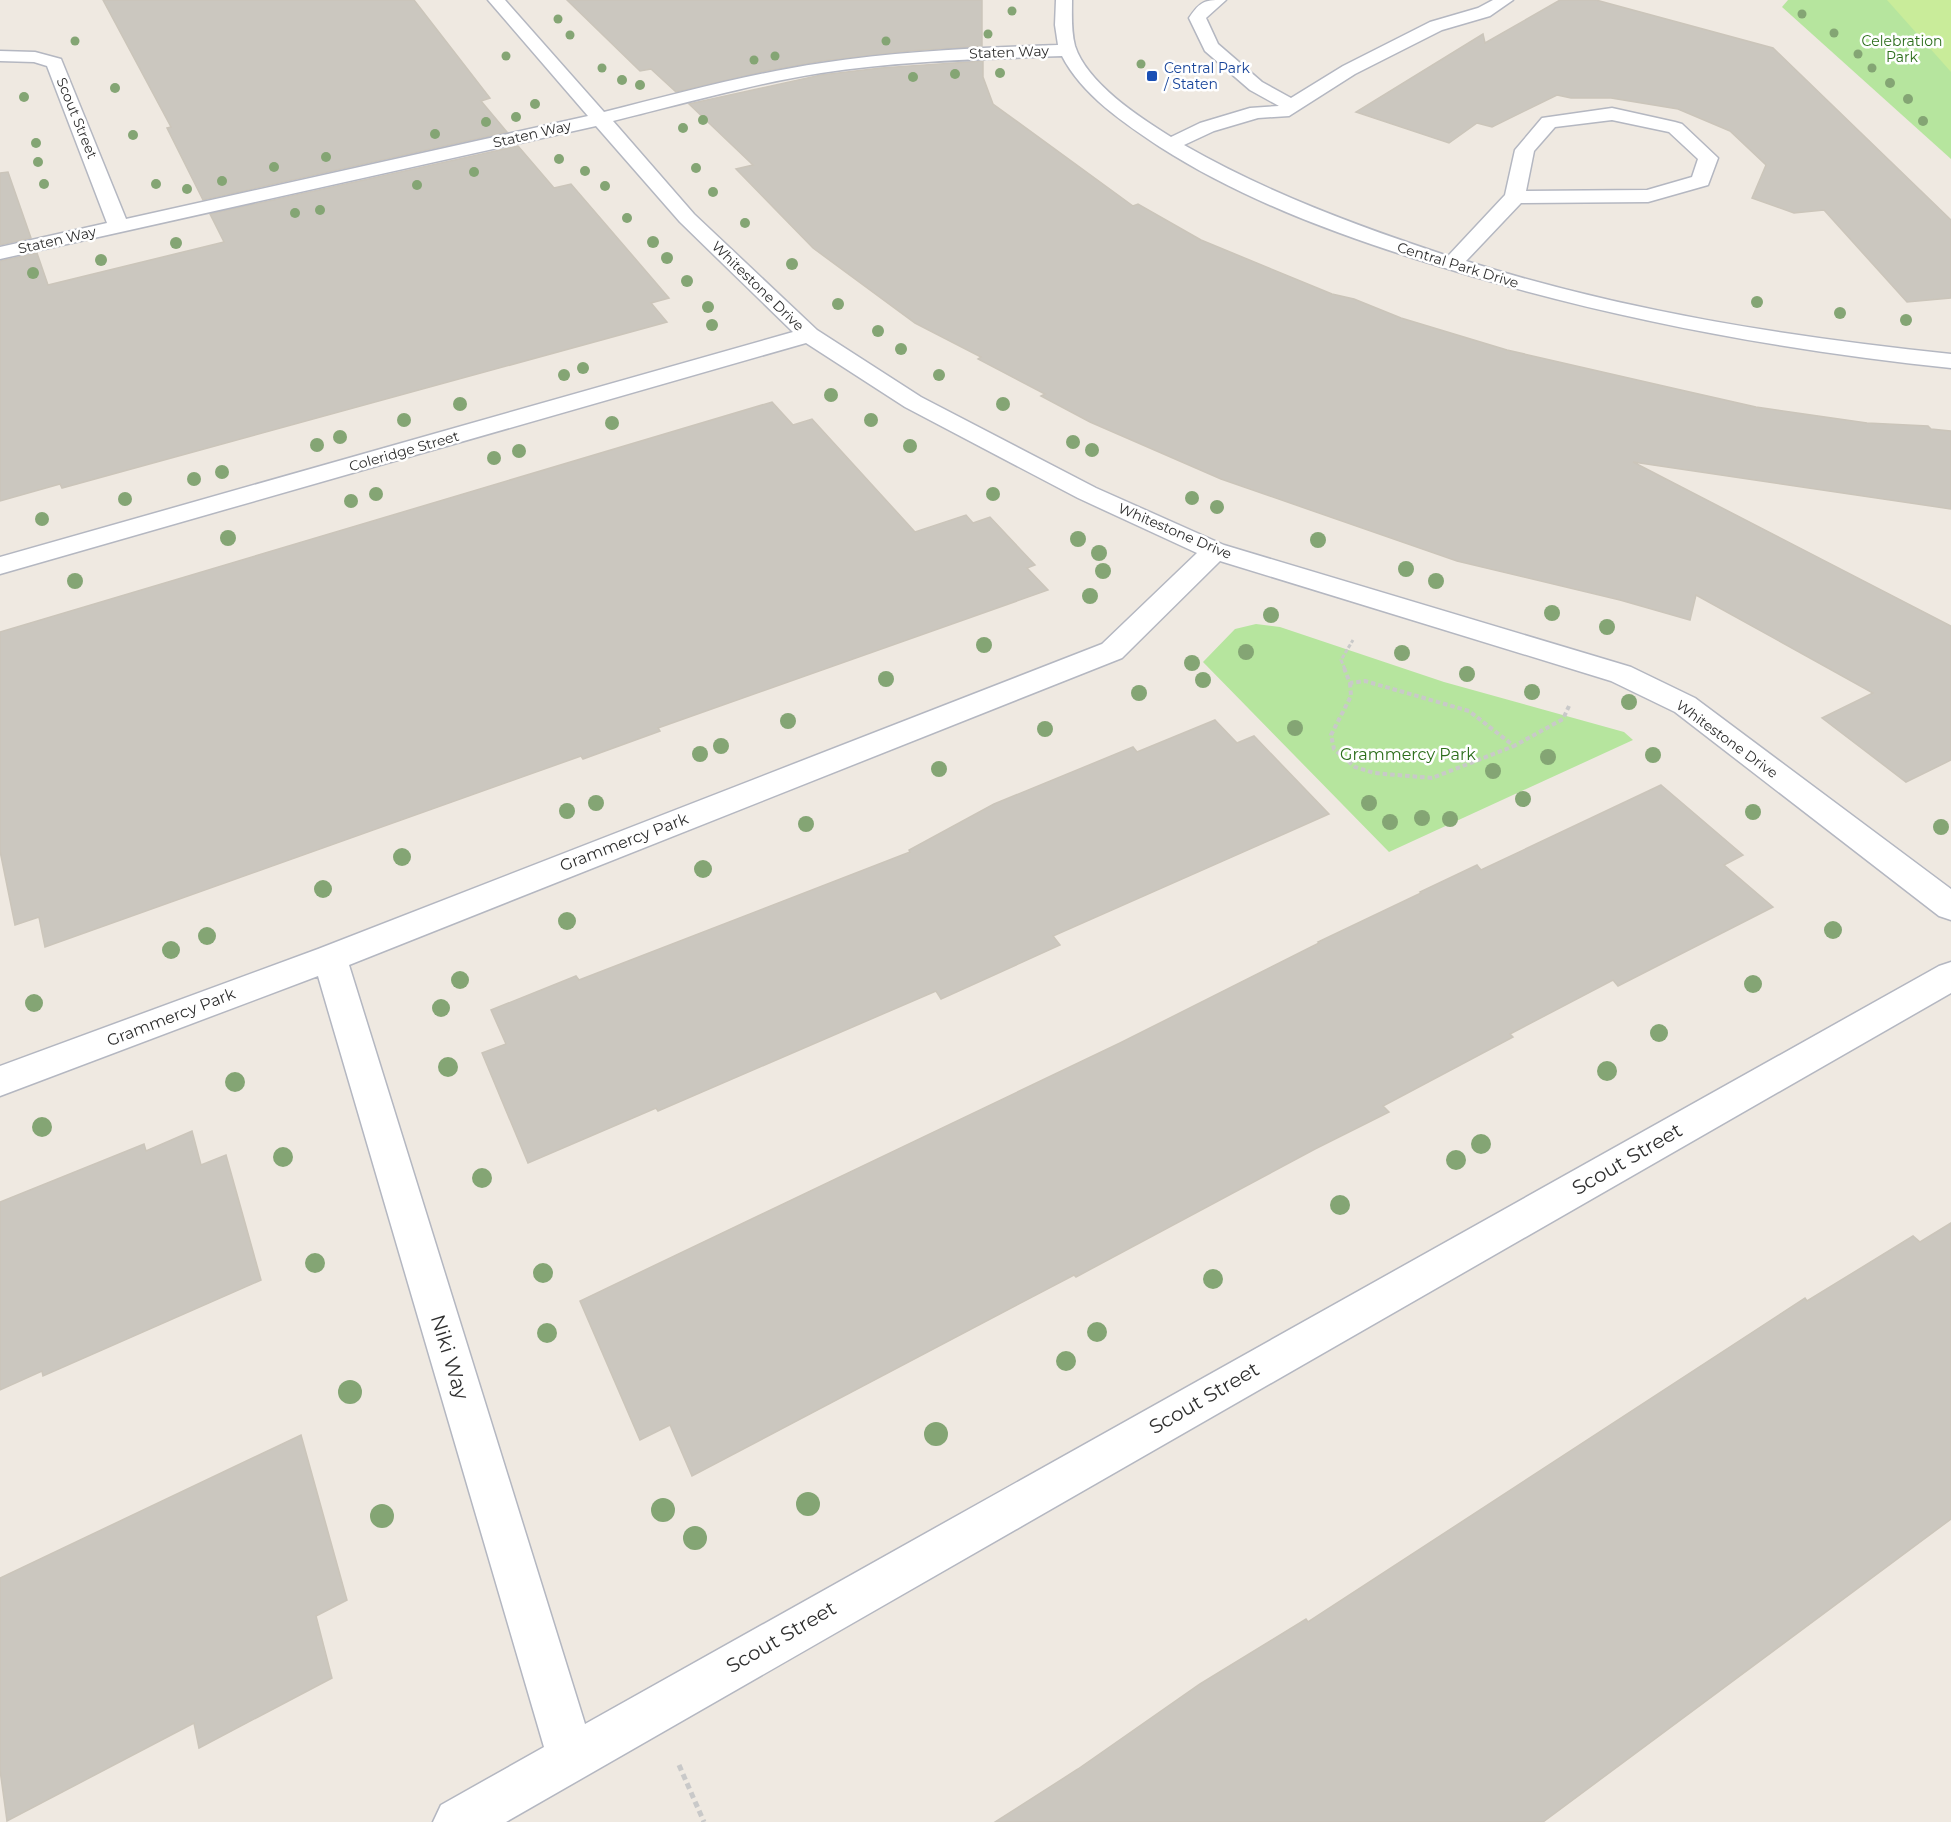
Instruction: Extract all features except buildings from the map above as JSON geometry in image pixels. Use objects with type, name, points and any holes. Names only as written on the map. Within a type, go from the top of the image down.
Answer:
[{"type":"street","name":"Whitestone Drive","points":[[496,0],[687,218],[809,335],[913,402],[1015,457],[1215,551],[1621,674],[1685,705],[1951,907]]},
{"type":"street","points":[[1064,0],[1068,50]]},
{"type":"street","points":[[1218,0],[1204,9],[1197,18],[1212,47],[1256,86],[1292,106]]},
{"type":"street","points":[[1170,145],[1208,127],[1257,112],[1282,112],[1349,70],[1436,26],[1484,12],[1505,0]]},
{"type":"street","name":"Staten Way","points":[[0,253],[600,119],[748,82],[822,68],[927,56],[1068,50]]},
{"type":"street","name":"Central Park Drive","points":[[1068,50],[1083,72],[1106,97],[1170,145],[1233,179],[1321,218],[1452,264],[1611,308],[1722,331],[1851,350],[1951,361]]},
{"type":"street","name":"Scout Street","points":[[0,56],[35,57],[55,63],[119,226]]},
{"type":"street","points":[[1452,264],[1515,197],[1525,150],[1549,122],[1612,114],[1675,128],[1708,158],[1701,181],[1648,196],[1515,197]]},
{"type":"street","name":"Coleridge Street","points":[[0,566],[809,335]]},
{"type":"street","name":"Grammercy Park","points":[[0,1081],[330,958],[1112,651],[1215,551]]},
{"type":"street","name":"Niki Way","points":[[330,958],[571,1756]]},
{"type":"street","name":"Scout Street","points":[[458,1822],[1951,976]]},
{"type":"path","points":[[1376,600],[1341,660],[1350,683],[1351,696],[1331,735],[1334,748],[1354,767],[1374,773],[1432,778],[1514,746],[1563,719],[1584,663]]},
{"type":"path","points":[[1350,683],[1365,681],[1470,711],[1514,746]]},
{"type":"green space","name":"Celebration Park","points":[[1788,0],[1951,0],[1951,159],[1782,7]]},
{"type":"green space","points":[[1887,0],[1951,0],[1951,72]]},
{"type":"green space","name":"Grammercy Park","points":[[1256,624],[1280,627],[1444,682],[1624,732],[1633,740],[1389,852],[1203,662],[1235,629]]},
{"type":"place","name":"Central Park / Staten","points":[[1152,76]]}]
